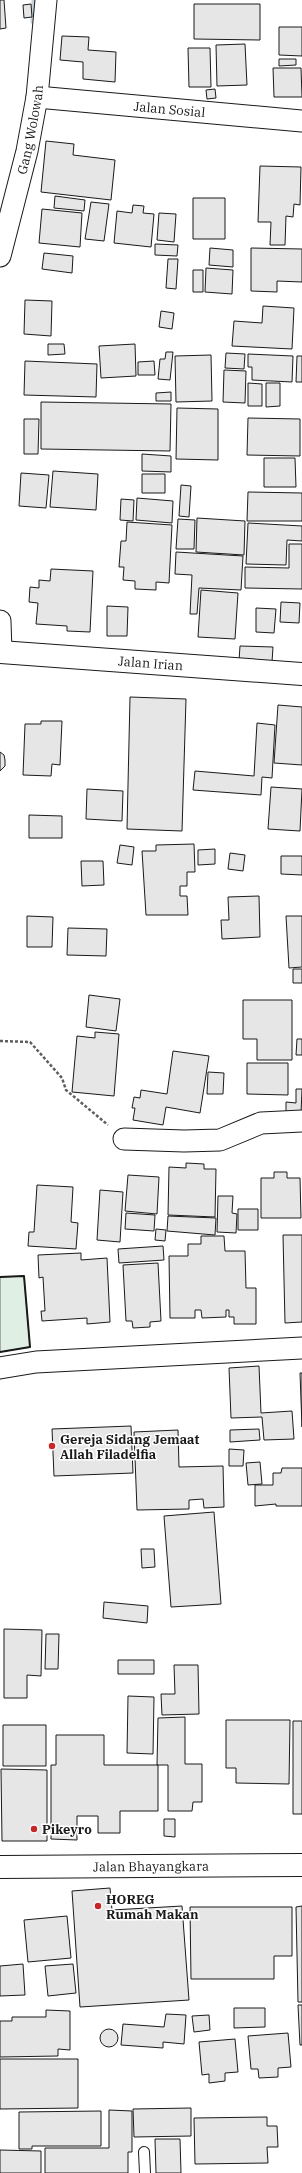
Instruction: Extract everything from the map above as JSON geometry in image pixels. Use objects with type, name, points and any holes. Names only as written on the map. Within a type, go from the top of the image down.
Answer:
[{"type":"main road","name":"Jalan Irian","points":[[0,652],[302,674]]},
{"type":"main road","name":"Jalan Bhayangkara","points":[[0,1868],[302,1865]]},
{"type":"street","name":"Gang Wolowah","points":[[0,256],[27,151],[37,97],[46,0]]},
{"type":"street","name":"Jalan Sosial","points":[[37,97],[302,121]]},
{"type":"street","points":[[0,621],[0,652]]},
{"type":"street","points":[[124,1139],[184,1141],[220,1140],[261,1123],[302,1121]]},
{"type":"street","points":[[0,1368],[36,1362],[302,1348]]},
{"type":"lane","points":[[144,2152],[145,2173]]},
{"type":"path","points":[[0,1041],[30,1042],[62,1078],[66,1090],[124,1139]]},
{"type":"green space","points":[[24,1276],[30,1347],[0,1352],[0,1277]]},
{"type":"building","points":[[0,0],[4,0],[6,28],[0,29]]},
{"type":"building","points":[[31,4],[32,17],[24,18],[23,5]]},
{"type":"building","points":[[194,4],[260,4],[260,40],[194,39]]},
{"type":"building","points":[[279,27],[302,27],[302,56],[279,55]]},
{"type":"building","points":[[62,36],[89,37],[88,50],[116,52],[115,82],[83,79],[83,62],[60,60]]},
{"type":"building","points":[[245,44],[247,85],[217,86],[216,45]]},
{"type":"building","points":[[188,48],[210,48],[211,87],[189,87]]},
{"type":"building","points":[[279,59],[296,59],[296,65],[279,66]]},
{"type":"building","points":[[273,68],[301,68],[302,97],[274,97]]},
{"type":"building","points":[[215,89],[216,98],[207,99],[206,90]]},
{"type":"building","points":[[46,141],[74,144],[73,155],[115,160],[111,200],[41,192]]},
{"type":"building","points":[[260,166],[301,167],[300,205],[294,204],[293,217],[286,216],[285,245],[270,245],[271,222],[258,222]]},
{"type":"building","points":[[55,196],[85,200],[84,211],[54,208]]},
{"type":"building","points":[[193,198],[225,198],[225,239],[193,239]]},
{"type":"building","points":[[91,202],[109,204],[104,241],[85,239]]},
{"type":"building","points":[[133,205],[144,206],[143,213],[154,214],[151,247],[114,243],[117,211],[132,213]]},
{"type":"building","points":[[42,209],[82,213],[80,247],[39,243]]},
{"type":"building","points":[[159,213],[176,214],[174,242],[157,240]]},
{"type":"building","points":[[155,244],[178,245],[177,256],[155,255]]},
{"type":"building","points":[[210,248],[233,250],[233,267],[209,265]]},
{"type":"building","points":[[251,248],[302,249],[302,282],[277,281],[277,292],[251,291]]},
{"type":"building","points":[[44,253],[73,256],[72,273],[42,269]]},
{"type":"building","points":[[168,259],[178,259],[176,289],[166,288]]},
{"type":"building","points":[[206,268],[233,270],[232,294],[205,292]]},
{"type":"building","points":[[193,270],[203,270],[203,292],[193,292]]},
{"type":"building","points":[[25,300],[52,301],[51,336],[24,334]]},
{"type":"building","points":[[263,306],[294,308],[292,349],[232,346],[234,321],[262,323]]},
{"type":"building","points":[[161,311],[174,313],[172,329],[159,327]]},
{"type":"building","points":[[48,344],[64,344],[65,354],[48,355]]},
{"type":"building","points":[[135,344],[136,376],[101,378],[99,346]]},
{"type":"building","points":[[166,352],[173,352],[170,380],[158,379],[160,359],[165,359]]},
{"type":"building","points":[[226,353],[245,354],[244,369],[225,368]]},
{"type":"building","points":[[248,354],[293,356],[292,382],[252,380],[252,367],[248,367]]},
{"type":"building","points":[[211,355],[212,401],[176,402],[175,356]]},
{"type":"building","points":[[297,356],[302,356],[302,382],[296,382]]},
{"type":"building","points":[[25,361],[97,364],[96,397],[24,395]]},
{"type":"building","points":[[154,361],[155,375],[138,375],[138,362]]},
{"type":"building","points":[[224,370],[246,371],[245,403],[223,402]]},
{"type":"building","points":[[248,383],[262,384],[262,406],[248,406]]},
{"type":"building","points":[[266,383],[280,383],[280,406],[266,407]]},
{"type":"building","points":[[171,392],[171,401],[156,401],[156,393]]},
{"type":"building","points":[[41,402],[171,404],[170,451],[41,449]]},
{"type":"building","points":[[177,408],[218,409],[218,460],[176,459]]},
{"type":"building","points":[[248,418],[300,419],[300,456],[247,455]]},
{"type":"building","points":[[24,419],[39,419],[38,454],[24,454]]},
{"type":"building","points":[[142,454],[171,456],[171,472],[142,471]]},
{"type":"building","points":[[264,458],[295,458],[296,487],[264,487]]},
{"type":"building","points":[[53,471],[98,474],[96,510],[50,507]]},
{"type":"building","points":[[21,473],[49,475],[46,508],[19,506]]},
{"type":"building","points":[[142,474],[165,474],[165,493],[142,493]]},
{"type":"building","points":[[181,485],[191,486],[189,517],[179,516]]},
{"type":"building","points":[[248,492],[302,493],[302,521],[247,521]]},
{"type":"building","points":[[137,498],[173,501],[172,523],[136,520]]},
{"type":"building","points":[[121,499],[134,500],[133,521],[120,520]]},
{"type":"building","points":[[197,518],[245,521],[244,555],[196,552]]},
{"type":"building","points":[[178,519],[195,520],[194,549],[176,549]]},
{"type":"building","points":[[127,522],[172,525],[169,583],[156,582],[156,590],[135,589],[135,581],[123,580],[124,567],[119,567],[121,541],[126,541]]},
{"type":"building","points":[[248,523],[302,526],[302,541],[287,540],[286,565],[246,564]]},
{"type":"building","points":[[289,544],[302,544],[302,589],[245,588],[245,567],[289,568]]},
{"type":"building","points":[[176,552],[243,556],[241,590],[199,588],[197,614],[190,614],[192,575],[175,574]]},
{"type":"building","points":[[51,569],[93,571],[90,632],[67,631],[67,626],[36,624],[38,603],[29,602],[30,587],[39,588],[39,580],[50,581]]},
{"type":"building","points":[[201,590],[238,593],[235,639],[198,637]]},
{"type":"building","points":[[281,602],[300,603],[299,623],[280,622]]},
{"type":"building","points":[[107,606],[128,607],[127,636],[107,636]]},
{"type":"building","points":[[256,608],[276,609],[274,633],[256,632]]},
{"type":"building","points":[[240,646],[273,647],[272,662],[239,661]]},
{"type":"building","points":[[130,697],[186,699],[182,831],[127,829]]},
{"type":"building","points":[[278,705],[302,707],[302,765],[274,763]]},
{"type":"building","points":[[41,721],[62,721],[60,765],[52,764],[51,776],[23,775],[25,724],[41,724]]},
{"type":"building","points":[[257,723],[275,725],[272,778],[262,777],[261,795],[193,790],[195,771],[254,776]]},
{"type":"building","points":[[0,752],[4,755],[5,766],[0,771]]},
{"type":"building","points":[[271,787],[302,789],[300,831],[268,829]]},
{"type":"building","points":[[87,789],[123,791],[122,821],[86,819]]},
{"type":"building","points":[[29,815],[62,816],[62,838],[29,838]]},
{"type":"building","points":[[194,844],[195,872],[187,872],[187,886],[180,886],[180,896],[187,896],[188,915],[146,915],[142,851],[156,851],[156,845]]},
{"type":"building","points":[[120,845],[134,847],[132,865],[117,863]]},
{"type":"building","points":[[215,849],[215,864],[198,865],[198,850]]},
{"type":"building","points":[[230,853],[245,855],[243,871],[228,869]]},
{"type":"building","points":[[281,856],[302,856],[302,875],[281,874]]},
{"type":"building","points":[[81,861],[103,861],[104,885],[82,886]]},
{"type":"building","points":[[259,896],[260,937],[222,939],[221,920],[229,920],[228,897]]},
{"type":"building","points":[[27,916],[53,917],[52,947],[27,947]]},
{"type":"building","points":[[286,916],[302,916],[302,967],[289,968]]},
{"type":"building","points":[[68,928],[107,929],[106,956],[67,955]]},
{"type":"building","points":[[293,969],[302,969],[302,983],[293,983]]},
{"type":"building","points":[[89,995],[120,999],[116,1031],[86,1027]]},
{"type":"building","points":[[243,1000],[292,1000],[292,1060],[257,1060],[257,1039],[243,1039]]},
{"type":"building","points":[[95,1032],[119,1034],[114,1096],[72,1092],[77,1036],[95,1038]]},
{"type":"building","points":[[297,1039],[302,1039],[302,1055],[296,1055]]},
{"type":"building","points":[[173,1051],[209,1056],[200,1113],[166,1107],[163,1125],[133,1120],[135,1108],[132,1108],[134,1097],[140,1098],[141,1090],[167,1094]]},
{"type":"building","points":[[247,1063],[288,1063],[288,1095],[247,1094]]},
{"type":"building","points":[[208,1072],[224,1073],[223,1094],[207,1094]]},
{"type":"building","points":[[296,1089],[302,1089],[301,1114],[286,1114],[286,1102],[296,1103]]},
{"type":"building","points":[[186,1163],[204,1164],[204,1169],[216,1169],[215,1217],[168,1215],[169,1167],[186,1168]]},
{"type":"building","points":[[274,1172],[287,1172],[287,1178],[300,1178],[301,1218],[261,1218],[261,1178],[274,1178]]},
{"type":"building","points":[[128,1175],[159,1177],[157,1214],[125,1211]]},
{"type":"building","points":[[37,1185],[73,1187],[71,1222],[78,1223],[76,1249],[28,1246],[29,1232],[34,1232]]},
{"type":"building","points":[[100,1190],[123,1192],[120,1242],[97,1240]]},
{"type":"building","points":[[218,1196],[233,1196],[232,1213],[237,1214],[236,1233],[217,1232]]},
{"type":"building","points":[[238,1209],[258,1209],[258,1230],[238,1230]]},
{"type":"building","points":[[126,1213],[155,1215],[154,1231],[125,1229]]},
{"type":"building","points":[[168,1216],[216,1218],[215,1235],[167,1231]]},
{"type":"building","points":[[156,1229],[166,1230],[165,1241],[155,1240]]},
{"type":"building","points":[[283,1235],[302,1235],[302,1322],[285,1323]]},
{"type":"building","points":[[201,1236],[224,1236],[225,1251],[245,1251],[246,1288],[256,1288],[256,1324],[234,1324],[234,1317],[229,1317],[229,1310],[226,1310],[226,1317],[202,1318],[201,1310],[195,1310],[195,1318],[170,1318],[169,1256],[188,1256],[188,1244],[201,1244]]},
{"type":"building","points":[[163,1246],[164,1260],[119,1263],[118,1249]]},
{"type":"building","points":[[81,1253],[81,1260],[107,1258],[110,1322],[87,1324],[87,1318],[42,1321],[41,1311],[45,1311],[43,1277],[39,1278],[38,1255]]},
{"type":"building","points":[[158,1263],[161,1321],[150,1322],[150,1327],[133,1328],[132,1321],[126,1321],[123,1265]]},
{"type":"building","points":[[259,1366],[261,1413],[292,1411],[294,1439],[264,1440],[262,1417],[231,1418],[229,1368]]},
{"type":"building","points":[[300,1373],[302,1373],[302,1427]]},
{"type":"building","points":[[131,1426],[133,1473],[54,1476],[52,1429]]},
{"type":"building","points":[[259,1429],[260,1440],[230,1442],[230,1430]]},
{"type":"building","points":[[178,1430],[179,1467],[223,1466],[224,1507],[204,1508],[203,1499],[189,1500],[189,1509],[137,1510],[134,1432]]},
{"type":"building","points":[[229,1449],[244,1450],[243,1466],[229,1466]]},
{"type":"building","points":[[260,1462],[262,1484],[248,1485],[246,1463]]},
{"type":"building","points":[[282,1468],[302,1468],[302,1506],[276,1506],[276,1504],[255,1506],[255,1485],[273,1485],[273,1473],[281,1473]]},
{"type":"building","points":[[214,1512],[221,1604],[171,1607],[164,1516]]},
{"type":"building","points":[[141,1549],[154,1549],[155,1567],[142,1568]]},
{"type":"building","points":[[104,1602],[148,1606],[147,1623],[103,1618]]},
{"type":"building","points":[[4,1629],[42,1630],[41,1676],[27,1675],[27,1698],[4,1698]]},
{"type":"building","points":[[46,1634],[59,1634],[58,1669],[45,1669]]},
{"type":"building","points":[[118,1660],[154,1660],[154,1674],[118,1674]]},
{"type":"building","points":[[174,1665],[198,1665],[199,1714],[162,1715],[161,1694],[175,1694]]},
{"type":"building","points":[[128,1696],[154,1697],[153,1754],[127,1753]]},
{"type":"building","points":[[185,1717],[185,1764],[202,1764],[202,1802],[193,1802],[192,1811],[168,1811],[168,1765],[157,1765],[158,1718]]},
{"type":"building","points":[[226,1720],[290,1720],[289,1784],[236,1783],[236,1768],[226,1768]]},
{"type":"building","points":[[293,1721],[302,1721],[302,1814],[293,1814]]},
{"type":"building","points":[[3,1725],[46,1725],[46,1766],[3,1766]]},
{"type":"building","points":[[56,1735],[104,1735],[104,1765],[158,1765],[158,1811],[120,1811],[120,1833],[98,1833],[98,1816],[77,1816],[77,1840],[51,1839],[51,1765],[56,1765]]},
{"type":"building","points":[[1,1769],[47,1770],[47,1841],[2,1841]]},
{"type":"building","points":[[164,1819],[175,1819],[175,1837],[164,1836]]},
{"type":"building","points":[[110,1888],[112,1910],[182,1906],[189,2000],[80,2007],[72,1891]]},
{"type":"building","points":[[302,1906],[302,2002],[298,2002],[296,1907]]},
{"type":"building","points":[[190,1907],[292,1907],[292,1956],[274,1956],[274,1979],[191,1979]]},
{"type":"building","points":[[67,1916],[71,1958],[28,1962],[24,1920]]},
{"type":"building","points":[[23,1964],[25,1995],[0,1996],[0,1966]]},
{"type":"building","points":[[73,1964],[76,1993],[48,1996],[45,1966]]},
{"type":"building","points":[[298,2005],[302,2005],[302,2045],[300,2045]]},
{"type":"building","points":[[234,2008],[265,2008],[265,2027],[234,2028]]},
{"type":"building","points":[[46,2010],[70,2011],[70,2050],[58,2049],[58,2056],[0,2057],[0,2021],[12,2021],[12,2017],[46,2017]]},
{"type":"building","points":[[166,2014],[186,2015],[184,2044],[163,2042],[163,2048],[121,2045],[123,2024],[164,2027]]},
{"type":"building","points":[[209,2015],[210,2030],[194,2032],[192,2016]]},
{"type":"building","points":[[109,2029],[115,2032],[118,2038],[115,2044],[109,2047],[103,2044],[100,2038],[103,2032]]},
{"type":"building","points":[[288,2033],[291,2067],[278,2068],[278,2077],[259,2078],[258,2069],[251,2069],[248,2036]]},
{"type":"building","points":[[235,2039],[238,2072],[225,2073],[225,2081],[209,2083],[209,2074],[202,2075],[199,2042]]},
{"type":"building","points":[[0,2059],[78,2059],[78,2108],[0,2109]]},
{"type":"building","points":[[191,2108],[191,2136],[134,2137],[133,2109]]},
{"type":"building","points":[[109,2110],[132,2111],[132,2152],[128,2152],[128,2173],[45,2173],[45,2148],[109,2148]]},
{"type":"building","points":[[101,2111],[101,2146],[32,2146],[32,2149],[19,2149],[19,2112]]},
{"type":"building","points":[[267,2117],[267,2126],[277,2126],[278,2147],[267,2147],[268,2163],[195,2164],[194,2118]]},
{"type":"building","points":[[155,2139],[180,2139],[181,2173],[156,2173]]},
{"type":"building","points":[[0,2150],[41,2151],[41,2173],[0,2173]]},
{"type":"waterway","points":[[34,21],[35,0]]},
{"type":"wall","points":[[0,1277],[24,1276],[30,1347],[0,1352]]},
{"type":"place","name":"Gereja Sidang Jemaat Allah Filadelfia","points":[[52,1446]]},
{"type":"place","name":"Pikeyro","points":[[34,1829]]},
{"type":"place","name":"HOREG Rumah Makan","points":[[98,1906]]}]
